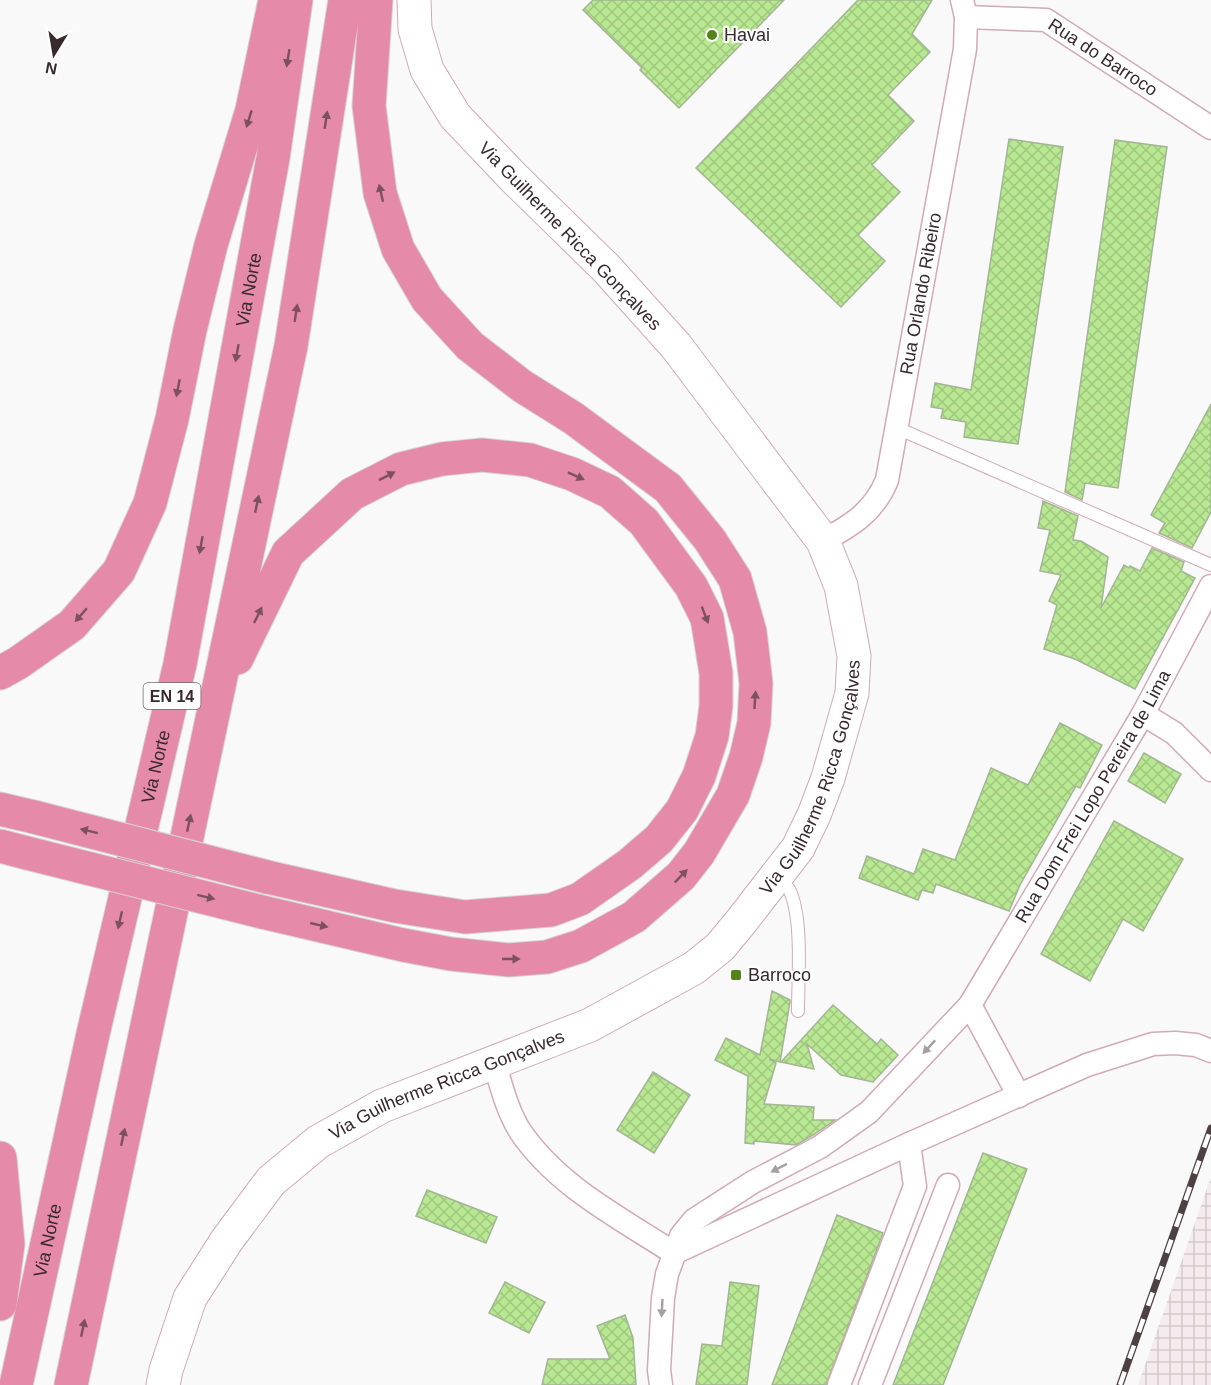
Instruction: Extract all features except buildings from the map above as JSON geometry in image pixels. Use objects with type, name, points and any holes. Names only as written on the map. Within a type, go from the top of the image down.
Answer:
[{"type":"highway","points":[[0,673],[72,625],[119,571],[150,503],[172,419],[210,245],[252,111],[275,0]]},
{"type":"highway","name":"Via Norte","points":[[16,1385],[93,1034],[180,664],[273,158],[296,0]]},
{"type":"highway","name":"EN 14","points":[[71,1385],[291,346],[345,0]]},
{"type":"highway","points":[[14,849],[403,945],[451,954],[509,960],[547,957],[581,946],[634,917],[681,876],[699,853],[733,795],[746,757],[754,723],[756,684],[750,632],[735,579],[710,540],[668,488],[573,418],[522,386],[470,345],[427,299],[398,249],[380,193],[369,106],[376,0]]},
{"type":"highway","points":[[0,809],[267,877],[395,906],[465,917],[551,910],[580,899],[630,864],[659,839],[682,810],[699,776],[712,736],[716,706],[716,673],[707,618],[691,586],[644,522],[610,492],[572,474],[530,460],[482,455],[442,459],[401,469],[352,494],[288,553],[214,705]]},
{"type":"highway","points":[[0,1158],[8,1244],[0,1304]]},
{"type":"street","name":"Via Guilherme Ricca Gonçalves","points":[[163,1385],[190,1298],[227,1240],[271,1181],[318,1142],[382,1106],[590,1025],[694,968],[720,947],[798,848],[828,778],[852,693],[854,656],[841,586],[823,541],[676,346],[606,268],[513,177],[455,116],[427,70],[415,29],[414,0]]},
{"type":"street","name":"Rua Orlando Ribeiro","points":[[823,541],[847,528],[870,509],[881,495],[887,480],[965,49],[964,8]]},
{"type":"street","name":"Rua do Barroco","points":[[964,8],[1046,20],[1211,128]]},
{"type":"street","name":"Rua Dom Frei Lopo Pereira de Lima","points":[[661,1385],[659,1370],[663,1298],[667,1274],[681,1236],[694,1220],[753,1182],[820,1147],[869,1112],[970,1005],[1143,714],[1211,586]]},
{"type":"street","points":[[1143,714],[1174,733],[1211,770]]},
{"type":"street","points":[[970,1005],[1019,1096]]},
{"type":"street","points":[[494,1062],[504,1095],[519,1129],[539,1156],[603,1208],[674,1253],[909,1144],[1087,1065],[1153,1044],[1196,1045],[1211,1051]]},
{"type":"street","points":[[839,1385],[915,1186],[909,1144]]},
{"type":"street","points":[[870,1385],[948,1185]]},
{"type":"street","points":[[884,1267],[912,1279]]},
{"type":"lane","points":[[897,428],[1211,565]]},
{"type":"lane","points":[[776,877],[789,888],[795,907],[798,1011]]},
{"type":"shaded area","points":[[1211,1177],[1211,1385],[1138,1385]]},
{"type":"railway","points":[[1120,1385],[1211,1128]]},
{"type":"place","name":"Havai","points":[[712,35]]},
{"type":"place","name":"Barroco","points":[[736,975]]}]
